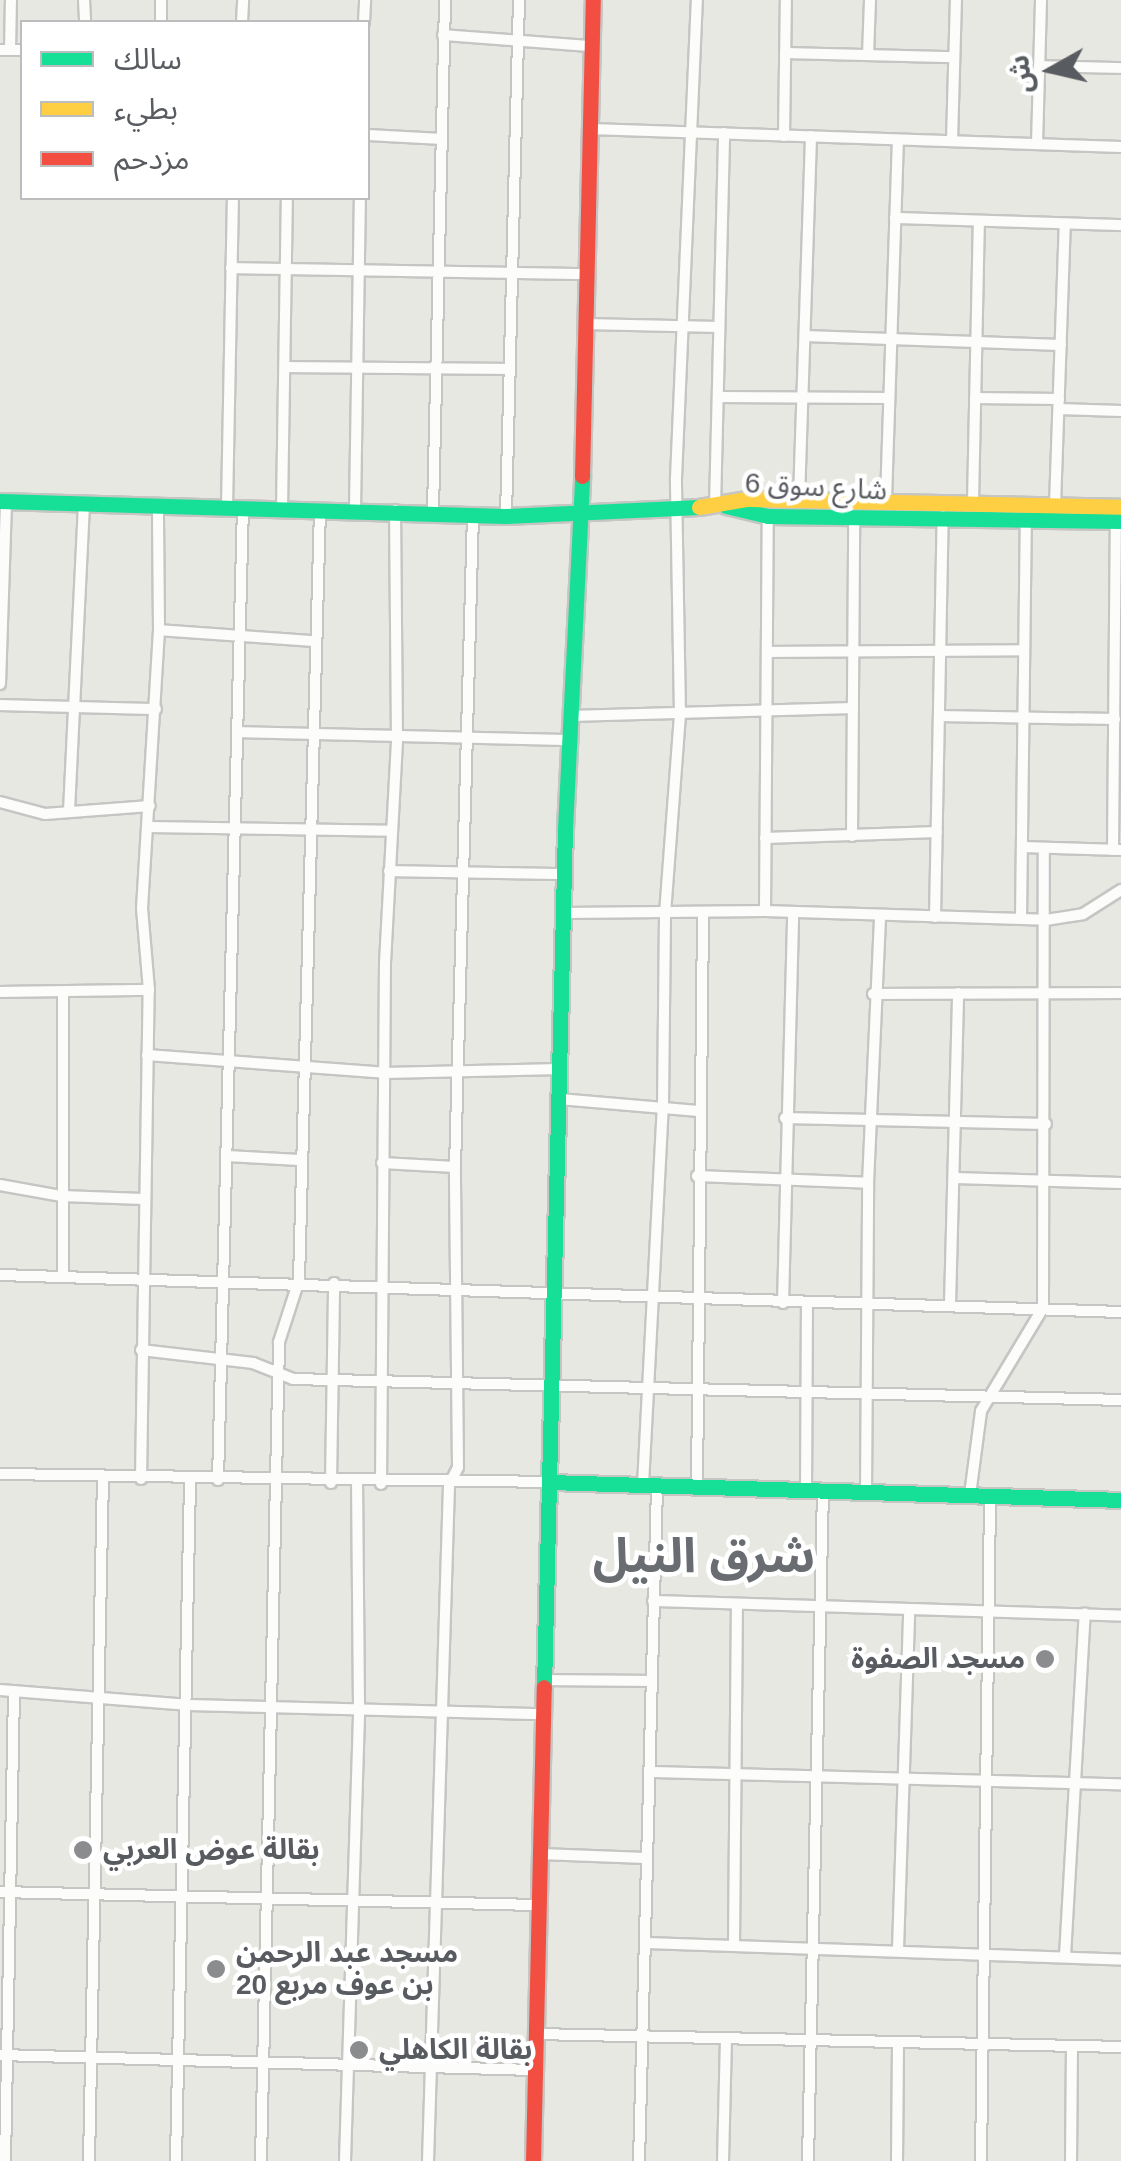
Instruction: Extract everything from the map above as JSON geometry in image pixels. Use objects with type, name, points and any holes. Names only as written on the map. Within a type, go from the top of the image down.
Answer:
[{"type":"street","points":[[5,50],[11,0]]},
{"type":"street","points":[[433,511],[445,0]]},
{"type":"street","points":[[506,516],[519,0]]},
{"type":"street","points":[[533,2161],[552,1295],[570,716],[581,515],[593,0]]},
{"type":"street","points":[[639,2161],[653,1602],[646,1390],[662,1108],[665,914],[680,714],[676,508],[698,0]]},
{"type":"street","points":[[784,136],[786,0]]},
{"type":"street","points":[[868,55],[870,0]]},
{"type":"street","points":[[952,142],[956,0]]},
{"type":"street","points":[[1037,144],[1042,0]]},
{"type":"street","points":[[443,36],[592,46]]},
{"type":"street","points":[[785,53],[954,57]]},
{"type":"street","points":[[1040,66],[1121,68]]},
{"type":"street","points":[[590,129],[1121,147]]},
{"type":"street","points":[[0,684],[3,501],[506,516],[720,506],[718,397],[724,134]]},
{"type":"street","points":[[370,135],[442,139]]},
{"type":"street","points":[[800,499],[812,136]]},
{"type":"street","points":[[886,500],[898,140]]},
{"type":"street","points":[[218,1480],[241,638],[231,268],[234,200]]},
{"type":"street","points":[[282,509],[288,200]]},
{"type":"street","points":[[354,510],[360,200]]},
{"type":"street","points":[[895,218],[1121,226]]},
{"type":"street","points":[[972,502],[978,221]]},
{"type":"street","points":[[1055,505],[1065,224]]},
{"type":"street","points":[[231,268],[358,274],[586,274]]},
{"type":"street","points":[[585,324],[719,327]]},
{"type":"street","points":[[805,336],[1061,345]]},
{"type":"street","points":[[286,367],[437,372],[510,369]]},
{"type":"street","points":[[718,397],[889,398]]},
{"type":"street","points":[[976,398],[1121,411]]},
{"type":"street","name":"شارع سوق 6","points":[[720,506],[737,499],[972,502],[1055,505],[1120,516]]},
{"type":"street","points":[[69,811],[84,503]]},
{"type":"street","points":[[141,1479],[149,990],[142,908],[160,630],[158,506]]},
{"type":"street","name":"شارع سوق 6","points":[[720,506],[768,516],[1120,516]]},
{"type":"street","points":[[261,2161],[269,1706],[280,1482],[279,1337],[298,1280],[298,1160],[320,509]]},
{"type":"street","points":[[381,1484],[382,1163],[388,871],[396,738],[395,510]]},
{"type":"street","points":[[428,2161],[449,1486],[458,1467],[455,1166],[473,514]]},
{"type":"street","points":[[764,911],[768,516]]},
{"type":"street","points":[[852,836],[854,516]]},
{"type":"street","points":[[935,916],[943,516]]},
{"type":"street","points":[[1022,846],[1117,850],[1120,516]]},
{"type":"street","points":[[1021,917],[1026,518]]},
{"type":"street","points":[[160,630],[314,641]]},
{"type":"street","points":[[766,652],[1024,650]]},
{"type":"street","points":[[0,706],[156,709]]},
{"type":"street","points":[[570,716],[680,714],[765,707],[852,708]]},
{"type":"street","points":[[939,716],[1024,719],[1117,713]]},
{"type":"street","points":[[239,732],[396,738],[466,734],[570,740]]},
{"type":"street","points":[[0,802],[36,813],[150,806]]},
{"type":"street","points":[[148,827],[236,833],[391,831]]},
{"type":"street","points":[[765,838],[937,832]]},
{"type":"street","points":[[970,1495],[977,1420],[1043,1308],[1044,848]]},
{"type":"street","points":[[388,871],[566,874]]},
{"type":"street","points":[[565,913],[764,911],[1046,920],[1083,914],[1121,890]]},
{"type":"street","points":[[696,1487],[701,1391],[697,1176],[703,912]]},
{"type":"street","points":[[783,1303],[793,912]]},
{"type":"street","points":[[866,1492],[868,1183],[873,994],[880,915]]},
{"type":"street","points":[[0,992],[149,990]]},
{"type":"street","points":[[63,993],[63,1277]]},
{"type":"street","points":[[950,1304],[958,993]]},
{"type":"street","points":[[873,994],[1121,993]]},
{"type":"street","points":[[147,1056],[228,1065],[384,1072],[459,1074],[562,1069]]},
{"type":"street","points":[[560,1099],[698,1110]]},
{"type":"street","points":[[785,1118],[1046,1124]]},
{"type":"street","points":[[227,1156],[298,1160]]},
{"type":"street","points":[[382,1163],[455,1166]]},
{"type":"street","points":[[697,1176],[868,1183]]},
{"type":"street","points":[[955,1178],[1121,1184]]},
{"type":"street","points":[[0,1184],[62,1196],[143,1198]]},
{"type":"street","points":[[0,1276],[298,1280],[552,1295],[1121,1312]]},
{"type":"street","points":[[331,1483],[334,1283]]},
{"type":"street","points":[[807,1303],[807,1392],[824,1608],[810,1947],[808,2161]]},
{"type":"street","points":[[141,1350],[253,1363],[280,1376],[334,1379],[1121,1400]]},
{"type":"street","points":[[0,1474],[449,1486],[549,1482],[1121,1500]]},
{"type":"street","points":[[89,2161],[102,1700],[102,1478]]},
{"type":"street","points":[[176,2161],[189,1705],[190,1479]]},
{"type":"street","points":[[345,2161],[359,1708],[357,1484]]},
{"type":"street","points":[[980,2161],[980,1953],[990,1496]]},
{"type":"street","points":[[653,1602],[1121,1616]]},
{"type":"street","points":[[734,1944],[736,1604]]},
{"type":"street","points":[[898,1949],[910,1609]]},
{"type":"street","points":[[1065,1956],[1085,1614]]},
{"type":"street","points":[[544,1680],[650,1681]]},
{"type":"street","points":[[0,1690],[189,1705],[543,1714]]},
{"type":"street","points":[[6,2161],[4,1892],[14,1691]]},
{"type":"street","points":[[649,1772],[1121,1784]]},
{"type":"street","points":[[538,1854],[647,1858]]},
{"type":"street","points":[[4,1892],[97,1890],[538,1905]]},
{"type":"street","points":[[645,1943],[898,1949],[1121,1960]]},
{"type":"street","points":[[536,2034],[1121,2047]]},
{"type":"street","points":[[723,2161],[726,2040]]},
{"type":"street","points":[[897,2161],[898,2043]]},
{"type":"street","points":[[1072,2046],[1072,2161]]},
{"type":"street","points":[[3,2055],[433,2063],[534,2070]]},
{"type":"traffic: fast","points":[[544,1687],[565,829],[582,476]]},
{"type":"traffic: fast","points":[[0,501],[506,516],[699,507]]},
{"type":"traffic: fast","points":[[726,506],[768,516],[1121,521]]},
{"type":"traffic: fast","points":[[549,1482],[1121,1500]]},
{"type":"traffic: slow","points":[[699,507],[747,499],[1121,507]]},
{"type":"traffic: jam","points":[[582,476],[593,0]]},
{"type":"traffic: jam","points":[[533,2161],[544,1687]]},
{"type":"place","name":"مسجد الصفوة","points":[[1045,1659]]},
{"type":"place","name":"بقالة عوض العربي","points":[[83,1850]]},
{"type":"place","name":"مسجد عبد الرحمن بن عوف مربع 20","points":[[216,1969]]},
{"type":"place","name":"بقالة الكاهلي","points":[[359,2050]]},
{"type":"district","name":"شرق النيل","points":[[704,1556]]}]
